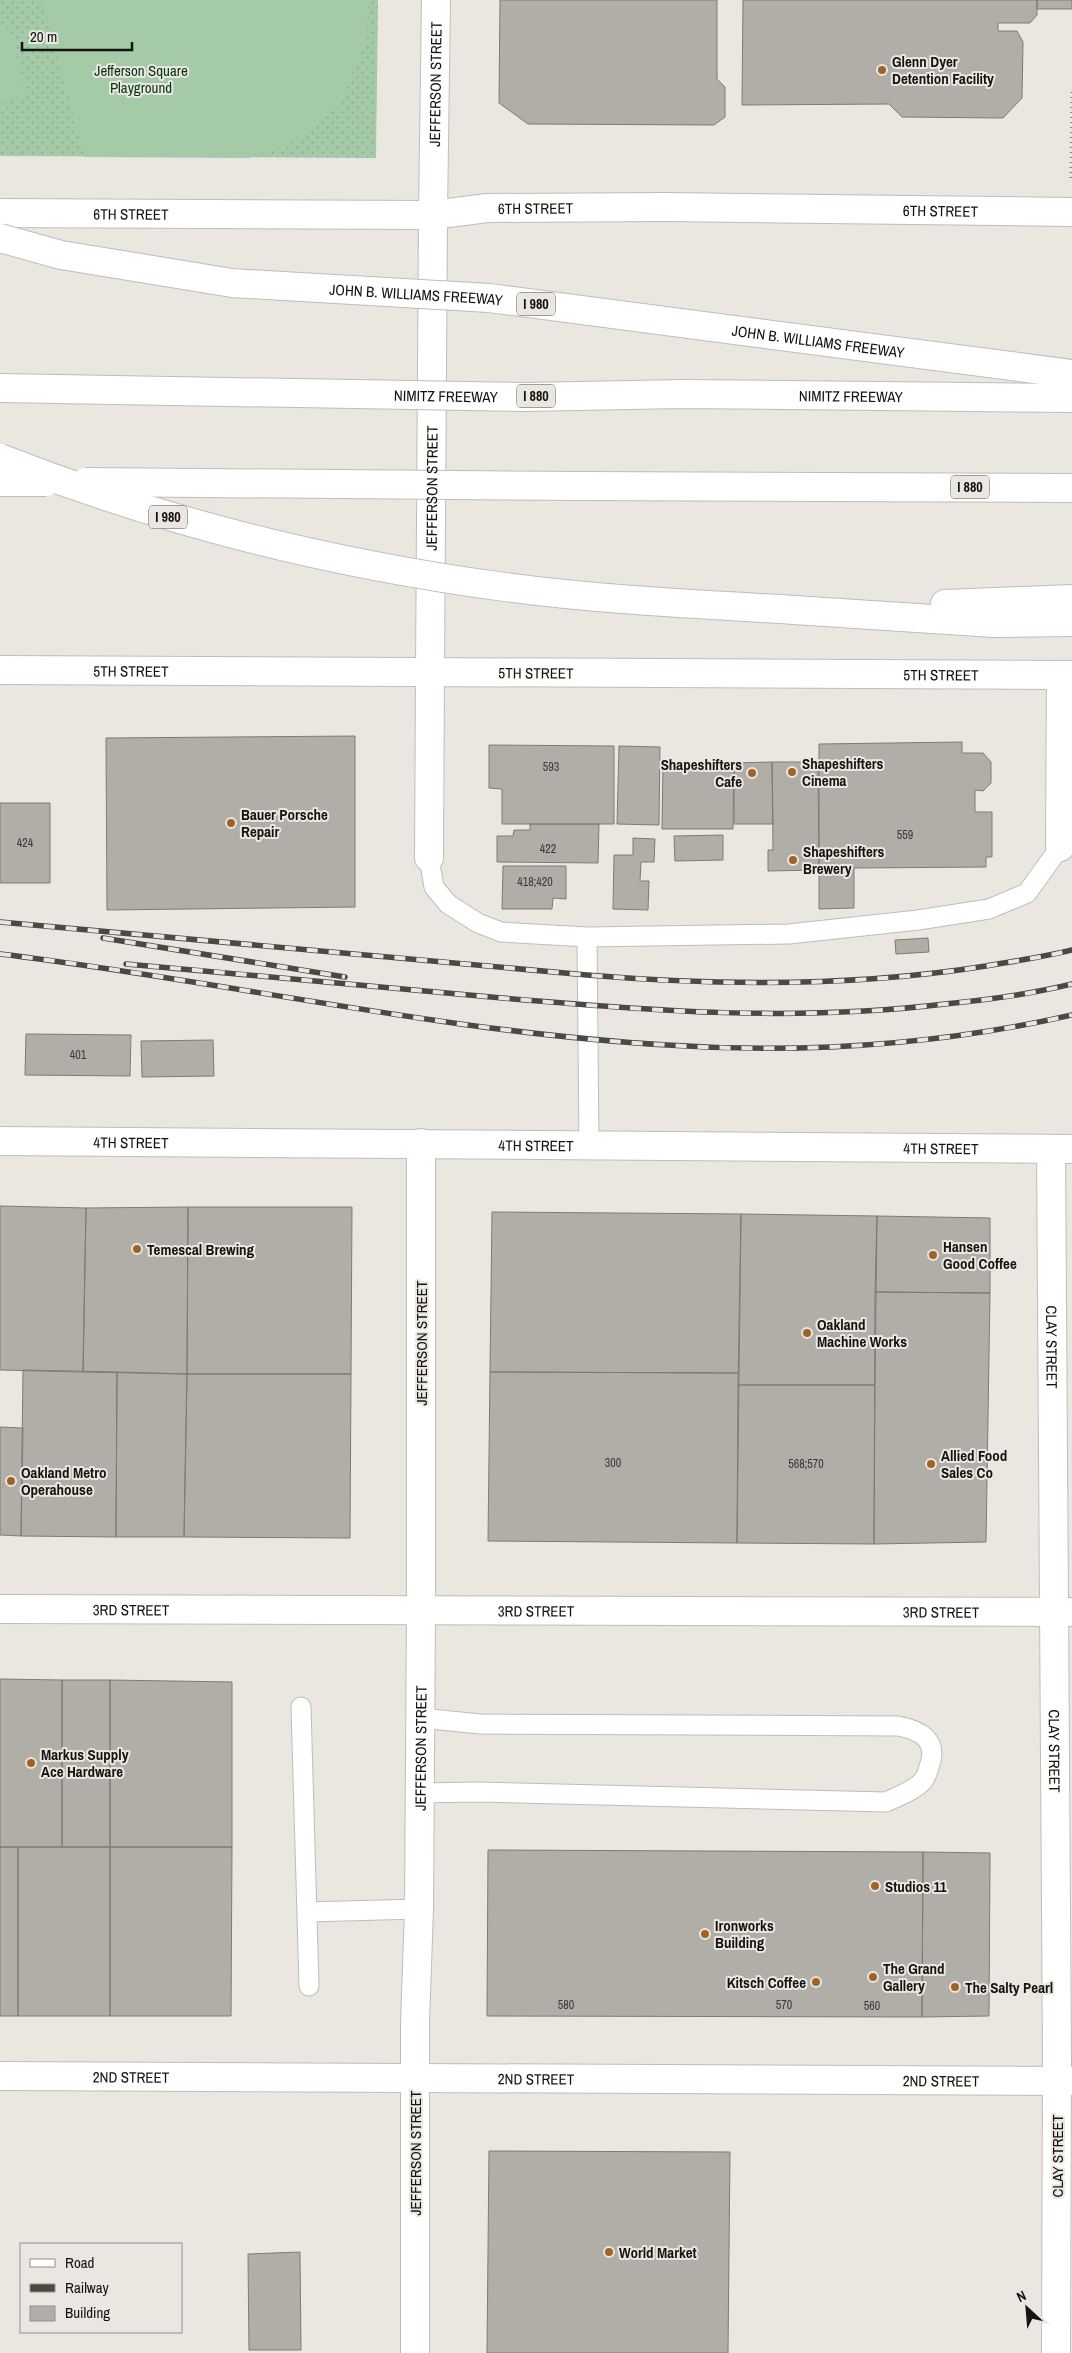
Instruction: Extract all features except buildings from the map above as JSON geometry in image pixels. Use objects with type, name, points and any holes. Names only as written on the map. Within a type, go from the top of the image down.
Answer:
[{"type":"main road","name":"JEFFERSON STREET","points":[[429,858],[436,0]]},
{"type":"main road","name":"6TH STREET","points":[[0,213],[433,215],[507,207],[1072,212]]},
{"type":"main road","name":"JOHN B. WILLIAMS FREEWAY","points":[[0,238],[61,255],[232,283],[489,298],[1072,374]]},
{"type":"main road","name":"NIMITZ FREEWAY","points":[[0,388],[526,396],[683,394],[1072,398]]},
{"type":"main road","name":"I 980","points":[[0,458],[54,479],[177,520],[351,562],[526,590],[584,596],[794,610]]},
{"type":"main road","name":"I 880","points":[[0,482],[1072,488]]},
{"type":"main road","points":[[794,610],[1072,599]]},
{"type":"main road","points":[[794,610],[994,622],[1072,622]]},
{"type":"main road","name":"5TH STREET","points":[[0,670],[1067,675]]},
{"type":"main road","points":[[1066,846],[1067,675]]},
{"type":"main road","name":"4TH STREET","points":[[0,1141],[1062,1149]]},
{"type":"main road","name":"JEFFERSON STREET","points":[[415,2353],[415,2079],[422,1609],[421,1143]]},
{"type":"main road","name":"CLAY STREET","points":[[1056,2353],[1064,2081],[1062,1149]]},
{"type":"main road","name":"3RD STREET","points":[[0,1608],[1063,1612]]},
{"type":"main road","name":"2ND STREET","points":[[0,2076],[1064,2081]]},
{"type":"lane","points":[[429,858],[434,887],[448,904],[478,923],[501,932],[587,937],[789,934],[918,920],[989,908],[1027,893],[1066,846]]},
{"type":"lane","points":[[587,937],[589,1145]]},
{"type":"lane","points":[[301,1707],[308,1986]]},
{"type":"lane","points":[[420,1793],[477,1792],[886,1802],[904,1794],[924,1780],[934,1756],[929,1742],[917,1730],[898,1726],[480,1724],[421,1718]]},
{"type":"lane","points":[[307,1912],[419,1909]]},
{"type":"path","points":[[1072,92],[1070,165],[1072,212]]},
{"type":"green space","name":"Jefferson Square Playground","points":[[0,0],[378,0],[376,158],[0,156]]},
{"type":"green space","name":"Jefferson Square Playground","points":[[42,0],[368,0],[367,37],[340,105],[297,140],[249,158],[85,157]]},
{"type":"green space","points":[[10,27],[27,97],[0,103],[0,30]]},
{"type":"railway","points":[[0,922],[587,975],[737,983],[887,978],[986,966],[1072,950]]},
{"type":"railway","points":[[103,938],[345,977]]},
{"type":"railway","points":[[0,954],[83,965],[416,1018],[500,1029],[583,1038],[718,1048],[871,1045],[972,1034],[1072,1015]]},
{"type":"railway","points":[[126,964],[558,1003],[724,1013],[834,1012],[889,1009],[993,999],[1072,984]]},
{"type":"place","name":"Glenn Dyer Detention Facility","points":[[882,70]]},
{"type":"place","name":"Shapeshifters Cinema","points":[[792,772]]},
{"type":"place","name":"Shapeshifters Cafe","points":[[752,773]]},
{"type":"place","name":"Bauer Porsche Repair","points":[[231,823]]},
{"type":"place","name":"Shapeshifters Brewery","points":[[793,860]]},
{"type":"place","name":"Temescal Brewing","points":[[137,1249]]},
{"type":"place","name":"Hansen Good Coffee","points":[[933,1255]]},
{"type":"place","name":"Oakland Machine Works","points":[[807,1333]]},
{"type":"place","name":"Allied Food Sales Co","points":[[931,1464]]},
{"type":"place","name":"Oakland Metro Operahouse","points":[[11,1481]]},
{"type":"place","name":"Markus Supply Ace Hardware","points":[[31,1763]]},
{"type":"place","name":"Studios 11","points":[[875,1886]]},
{"type":"place","name":"Ironworks Building","points":[[705,1934]]},
{"type":"place","name":"The Grand Gallery","points":[[873,1977]]},
{"type":"place","name":"Kitsch Coffee","points":[[816,1982]]},
{"type":"place","name":"The Salty Pearl","points":[[955,1987]]},
{"type":"place","name":"World Market","points":[[609,2252]]}]
